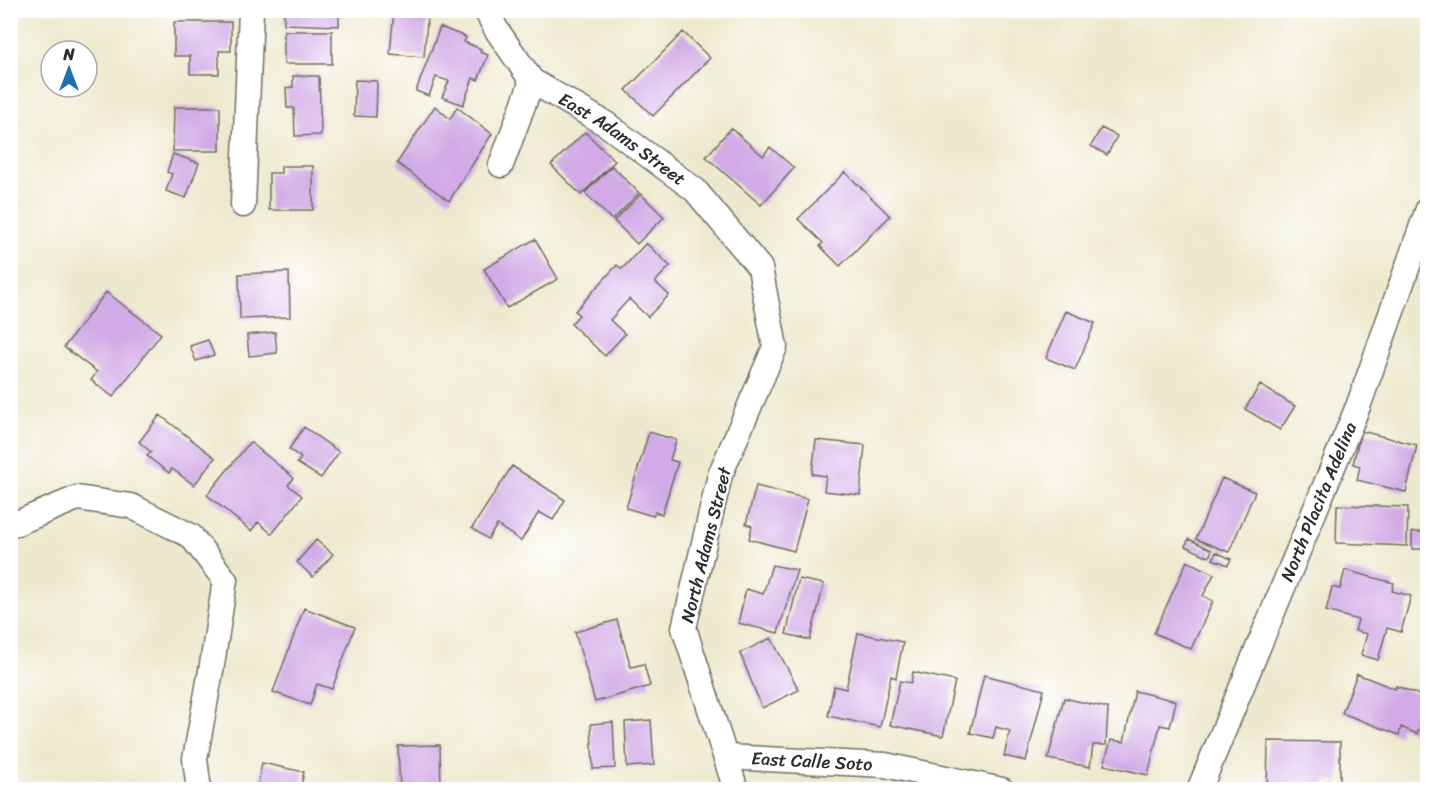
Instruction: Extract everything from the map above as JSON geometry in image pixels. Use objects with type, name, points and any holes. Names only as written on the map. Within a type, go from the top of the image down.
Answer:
[{"type":"street","points":[[243,205],[251,10]]},
{"type":"street","name":"East Adams Street","points":[[486,10],[496,29],[532,81],[606,124],[694,190],[760,268]]},
{"type":"street","points":[[501,165],[532,81]]},
{"type":"street","name":"North Placita Adelina","points":[[1198,789],[1359,404],[1428,209]]},
{"type":"street","name":"North Adams Street","points":[[736,789],[684,628],[720,475],[775,347],[760,268]]},
{"type":"street","points":[[10,525],[77,498],[130,506],[191,536],[225,580],[195,759],[199,789]]},
{"type":"street","name":"East Calle Soto","points":[[726,757],[885,765],[1002,789]]},
{"type":"building","points":[[284,10],[339,10],[339,26],[284,24]]},
{"type":"building","points":[[394,10],[428,10],[424,57],[390,54]]},
{"type":"building","points":[[174,22],[231,22],[231,51],[219,51],[219,74],[190,74],[190,56],[174,56]]},
{"type":"building","points":[[440,27],[466,37],[464,42],[481,49],[480,52],[488,55],[478,80],[473,78],[463,105],[442,97],[449,81],[436,77],[429,96],[416,91]]},
{"type":"building","points":[[284,31],[332,31],[332,64],[284,64]]},
{"type":"building","points":[[683,32],[710,58],[653,116],[626,90]]},
{"type":"building","points":[[293,76],[319,76],[321,135],[295,136],[294,108],[287,108],[286,88],[293,87]]},
{"type":"building","points":[[355,80],[377,81],[376,117],[354,116]]},
{"type":"building","points":[[435,106],[450,119],[457,107],[492,134],[449,201],[397,163]]},
{"type":"building","points":[[174,107],[220,107],[220,151],[173,151]]},
{"type":"building","points":[[731,128],[763,156],[770,147],[794,168],[761,205],[706,157]]},
{"type":"building","points":[[1101,128],[1117,136],[1107,155],[1091,146]]},
{"type":"building","points":[[585,132],[615,161],[581,195],[551,165]]},
{"type":"building","points":[[173,154],[199,163],[186,198],[166,191],[172,174],[167,172]]},
{"type":"building","points":[[281,166],[313,166],[313,210],[269,210],[269,173],[281,173]]},
{"type":"building","points":[[612,166],[639,193],[612,220],[585,193]]},
{"type":"building","points":[[845,172],[890,216],[840,266],[820,246],[823,243],[798,219]]},
{"type":"building","points":[[641,194],[664,217],[637,244],[614,221]]},
{"type":"building","points":[[535,239],[558,279],[507,308],[484,269]]},
{"type":"building","points":[[646,243],[670,266],[655,282],[669,295],[648,317],[629,299],[610,320],[625,334],[605,356],[571,324],[579,315],[575,311],[617,265],[622,269]]},
{"type":"building","points":[[289,272],[290,317],[240,319],[239,274]]},
{"type":"building","points":[[106,292],[161,334],[113,397],[91,380],[97,372],[64,347]]},
{"type":"building","points":[[1066,311],[1095,323],[1075,370],[1046,358]]},
{"type":"building","points":[[275,332],[277,353],[249,356],[247,335]]},
{"type":"building","points":[[208,340],[214,355],[196,361],[190,346]]},
{"type":"building","points":[[1260,385],[1295,406],[1280,430],[1245,409]]},
{"type":"building","points":[[160,415],[215,458],[194,485],[172,469],[169,473],[147,456],[151,452],[139,442]]},
{"type":"building","points":[[304,427],[339,452],[321,478],[297,463],[301,458],[289,449]]},
{"type":"building","points":[[1361,431],[1417,445],[1406,492],[1357,480],[1360,466],[1353,464]]},
{"type":"building","points":[[649,432],[676,440],[670,460],[678,462],[662,514],[655,512],[653,516],[626,508]]},
{"type":"building","points":[[816,440],[865,445],[860,495],[824,491],[826,476],[812,474]]},
{"type":"building","points":[[250,442],[294,478],[288,485],[302,496],[272,534],[258,522],[251,531],[207,495]]},
{"type":"building","points":[[512,466],[565,500],[553,520],[539,512],[521,541],[497,525],[488,539],[472,528]]},
{"type":"building","points":[[1222,478],[1255,492],[1229,552],[1196,539]]},
{"type":"building","points":[[756,486],[808,499],[794,551],[749,539],[752,526],[746,524]]},
{"type":"building","points":[[1337,505],[1408,507],[1407,546],[1336,543]]},
{"type":"building","points":[[1412,532],[1428,532],[1428,549],[1412,549]]},
{"type":"building","points":[[1189,539],[1212,550],[1209,557],[1185,546]]},
{"type":"building","points":[[316,540],[333,554],[313,577],[297,562]]},
{"type":"building","points":[[1216,552],[1231,559],[1228,565],[1213,559]]},
{"type":"building","points":[[1187,561],[1214,574],[1203,596],[1213,601],[1191,649],[1154,633]]},
{"type":"building","points":[[772,565],[797,570],[778,633],[738,623],[746,589],[763,594]]},
{"type":"building","points":[[1345,570],[1394,583],[1392,591],[1411,596],[1401,632],[1387,628],[1378,660],[1361,655],[1367,634],[1355,631],[1358,620],[1326,611],[1332,587],[1340,589]]},
{"type":"building","points":[[799,579],[824,584],[810,640],[786,634]]},
{"type":"building","points":[[304,608],[355,627],[332,689],[317,684],[310,705],[273,692]]},
{"type":"building","points":[[617,620],[631,667],[644,664],[650,686],[595,702],[575,632]]},
{"type":"building","points":[[858,633],[903,642],[896,678],[891,676],[880,727],[828,716],[834,686],[846,689]]},
{"type":"building","points":[[771,638],[799,690],[762,708],[740,653]]},
{"type":"building","points":[[913,672],[955,681],[943,736],[890,725],[900,681],[911,683]]},
{"type":"building","points":[[1357,674],[1395,689],[1396,686],[1428,698],[1428,709],[1417,734],[1401,727],[1399,735],[1342,713]]},
{"type":"building","points":[[984,675],[1044,690],[1026,761],[1004,756],[1010,731],[996,727],[993,738],[970,733]]},
{"type":"building","points":[[1135,691],[1176,701],[1170,727],[1160,725],[1148,775],[1104,765],[1111,740],[1124,742]]},
{"type":"building","points":[[1064,698],[1108,708],[1106,745],[1093,745],[1090,767],[1048,759]]},
{"type":"building","points":[[651,720],[654,765],[627,767],[625,722]]},
{"type":"building","points":[[613,722],[615,768],[593,769],[591,724]]},
{"type":"building","points":[[1268,741],[1340,742],[1340,781],[1326,781],[1326,790],[1267,790]]},
{"type":"building","points":[[440,745],[441,790],[400,790],[398,746]]},
{"type":"building","points":[[262,763],[304,772],[300,790],[257,790]]}]
